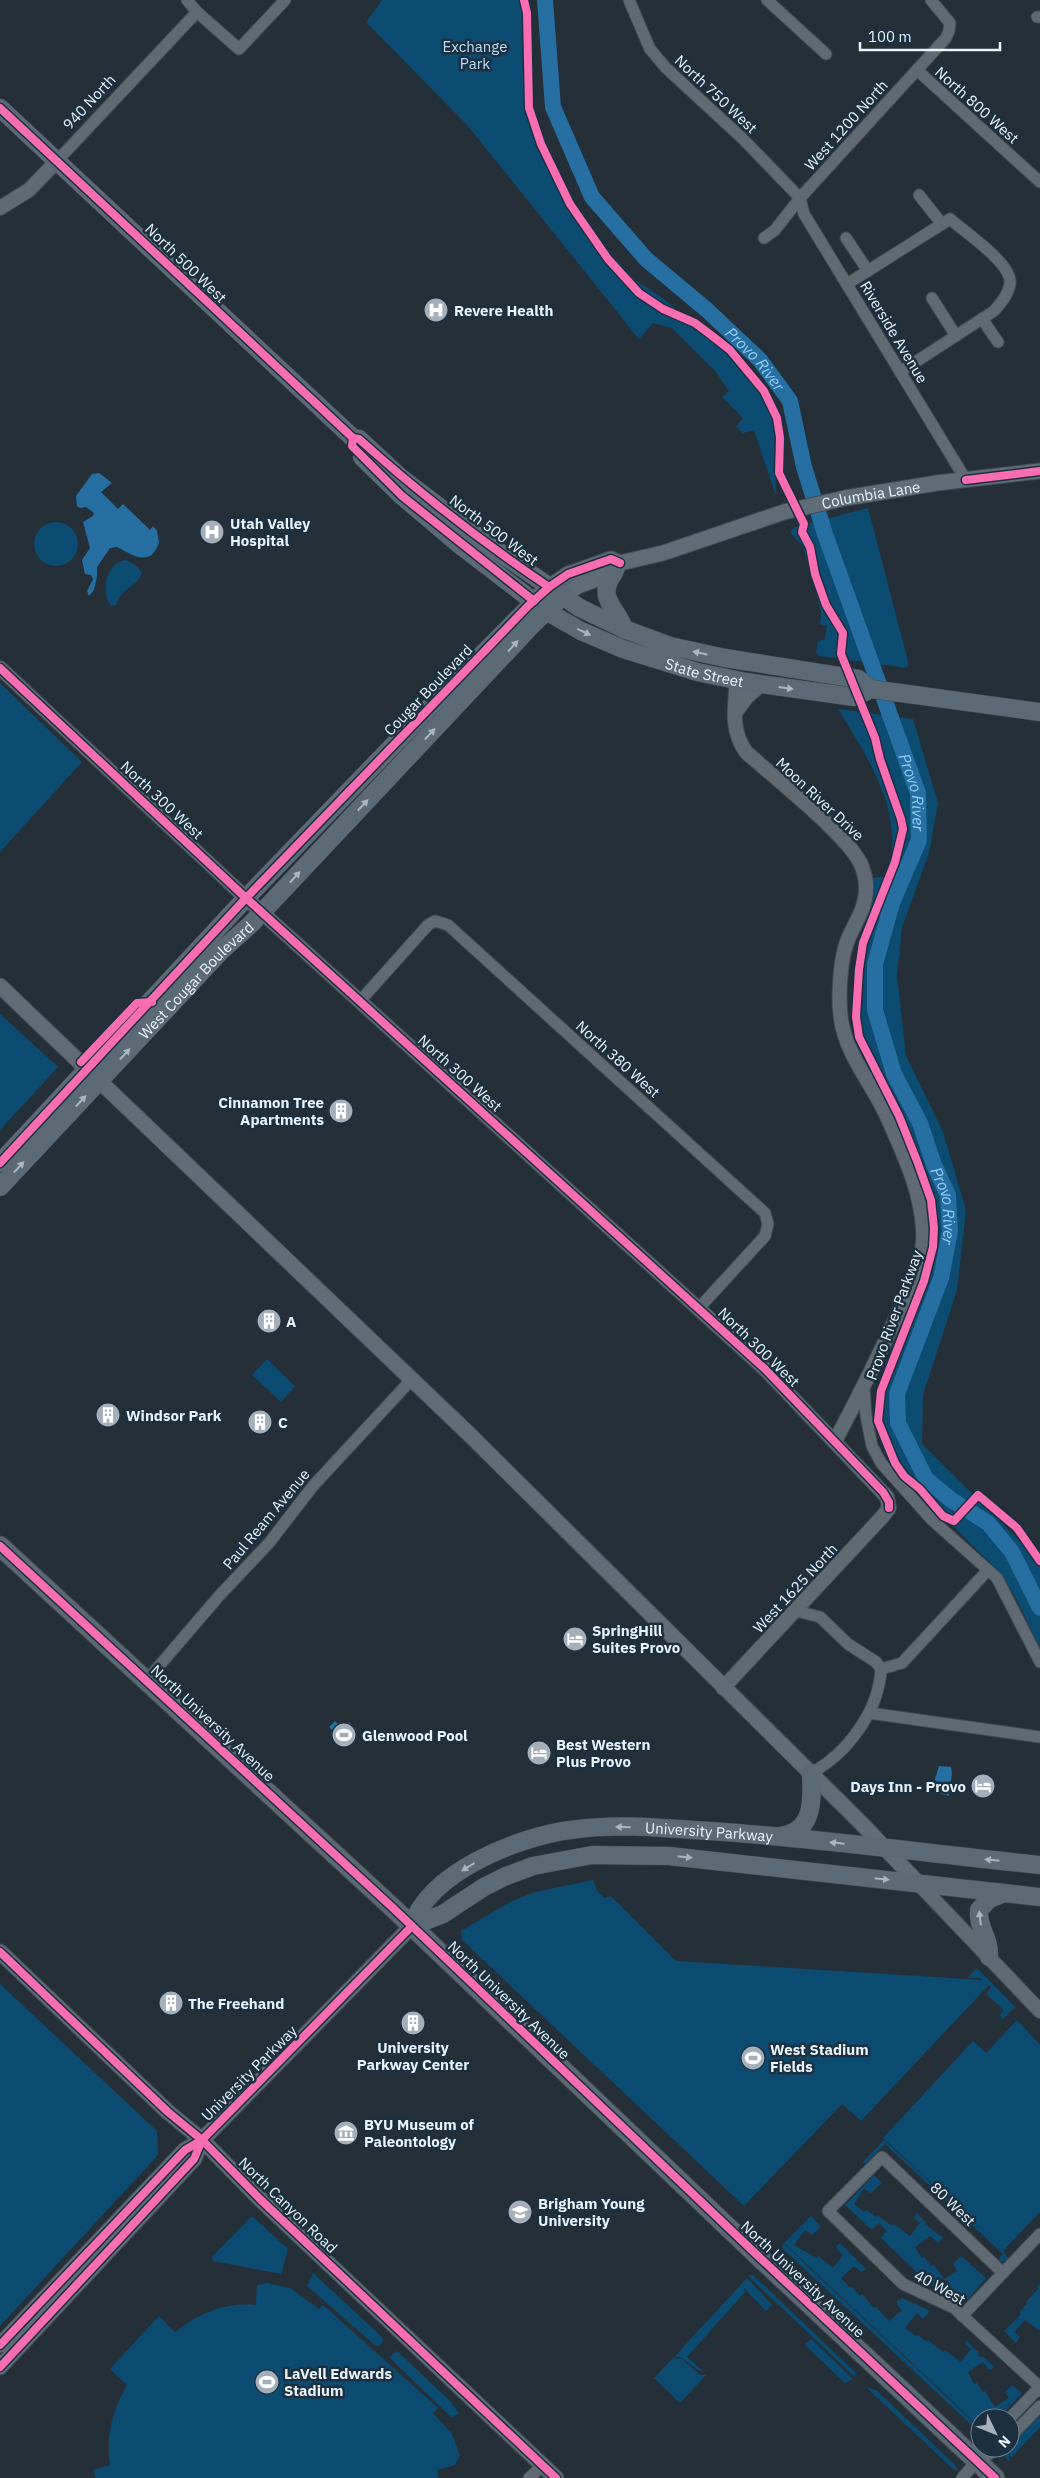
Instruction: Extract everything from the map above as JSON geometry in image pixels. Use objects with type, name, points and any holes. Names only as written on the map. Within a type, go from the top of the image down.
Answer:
[{"type":"highway","name":"North University Avenue","points":[[0,1546],[412,1926],[756,2254],[970,2445]]},
{"type":"highway","name":"North University Avenue","points":[[983,2458],[995,2478]]},
{"type":"main road","name":"North 500 West","points":[[0,108],[353,438],[360,439],[400,476],[501,554],[556,592]]},
{"type":"main road","name":"North 500 West","points":[[353,438],[352,446],[402,496],[540,606]]},
{"type":"main road","name":"Columbia Lane","points":[[556,592],[578,586],[617,568],[784,512],[845,498],[1040,471]]},
{"type":"main road","points":[[617,568],[607,585],[607,599],[624,629]]},
{"type":"main road","name":"Cougar Boulevard","points":[[328,814],[556,592]]},
{"type":"main road","name":"State Street","points":[[556,592],[580,608],[624,629],[670,646],[858,679],[871,689],[1040,712]]},
{"type":"main road","name":"Cougar Boulevard","points":[[413,753],[540,606]]},
{"type":"main road","name":"State Street","points":[[540,606],[581,631],[662,663],[738,680],[834,695],[854,697],[871,689]]},
{"type":"main road","points":[[738,680],[743,674],[759,671],[764,664]]},
{"type":"main road","name":"West Cougar Boulevard","points":[[0,1187],[90,1070],[222,951],[262,912],[413,753]]},
{"type":"main road","name":"West Cougar Boulevard","points":[[0,1163],[90,1070],[246,898],[328,814]]},
{"type":"main road","points":[[0,986],[412,1379],[811,1773],[918,1883]]},
{"type":"main road","points":[[778,1837],[796,1831],[808,1817],[812,1806],[811,1773]]},
{"type":"main road","name":"University Parkway","points":[[412,1926],[415,1916],[427,1898],[459,1873],[497,1852],[519,1843],[553,1833],[589,1828],[640,1827],[778,1837],[1040,1865]]},
{"type":"main road","name":"University Parkway","points":[[0,2345],[179,2156],[202,2140],[412,1926],[443,1914],[484,1886],[506,1876],[533,1866],[592,1855],[669,1856],[1040,1897]]},
{"type":"main road","points":[[989,1957],[990,1944],[979,1922],[979,1910],[984,1903],[996,1895],[1006,1894]]},
{"type":"main road","name":"North Canyon Road","points":[[0,1952],[168,2112],[202,2140],[261,2200],[556,2478]]},
{"type":"main road","points":[[0,2367],[194,2159],[202,2140]]},
{"type":"street","points":[[187,0],[197,12],[239,49],[285,0]]},
{"type":"street","name":"North 750 West","points":[[630,0],[650,49],[666,68],[743,139],[800,198]]},
{"type":"street","points":[[767,0],[826,54]]},
{"type":"street","name":"West 1200 North","points":[[764,238],[775,230],[800,198],[917,70],[949,31],[948,19],[931,0]]},
{"type":"street","name":"940 North","points":[[0,208],[23,195],[197,12]]},
{"type":"street","name":"North 800 West","points":[[917,70],[1040,182]]},
{"type":"street","points":[[919,195],[942,224]]},
{"type":"street","name":"Riverside Avenue","points":[[800,198],[804,214],[966,480]]},
{"type":"street","points":[[847,284],[950,219],[1006,267],[1010,282],[1006,298],[994,311],[900,372]]},
{"type":"street","points":[[846,238],[868,270]]},
{"type":"street","points":[[932,298],[956,336]]},
{"type":"street","points":[[982,319],[998,342]]},
{"type":"street","name":"North 300 West","points":[[0,668],[246,898],[765,1369],[883,1492],[889,1502],[889,1508]]},
{"type":"street","name":"Moon River Drive","points":[[738,680],[733,727],[739,743],[746,752],[855,852],[862,865],[866,880],[866,896],[861,912],[845,947],[842,965],[841,1017],[851,1050],[885,1110],[903,1155],[920,1202],[924,1231],[920,1257],[913,1279],[864,1388]]},
{"type":"street","points":[[735,713],[747,697],[762,684]]},
{"type":"street","name":"North 380 West","points":[[360,1001],[422,932],[435,921],[448,925],[761,1209],[768,1218],[768,1230],[762,1241],[699,1308]]},
{"type":"street","name":"Paul Ream Avenue","points":[[147,1680],[219,1596],[268,1544],[313,1486],[412,1379]]},
{"type":"street","points":[[835,1441],[864,1388]]},
{"type":"street","points":[[864,1388],[866,1416],[872,1446],[881,1463],[932,1520],[997,1578],[1040,1662]]},
{"type":"street","name":"West 1625 North","points":[[723,1688],[889,1508]]},
{"type":"street","points":[[881,1669],[902,1663],[988,1570]]},
{"type":"street","points":[[796,1611],[820,1617],[848,1644],[876,1662],[881,1669]]},
{"type":"street","points":[[811,1773],[829,1763],[866,1720],[881,1669]]},
{"type":"street","points":[[869,1713],[947,1726],[1040,1737]]},
{"type":"street","points":[[918,1883],[1040,2011]]},
{"type":"street","name":"40 West","points":[[882,2157],[828,2211],[903,2284],[954,2308],[1040,2389]]},
{"type":"street","name":"80 West","points":[[882,2157],[1003,2272]]},
{"type":"street","points":[[962,2316],[1040,2234]]},
{"type":"street","points":[[1020,2408],[1040,2389]]},
{"type":"street","points":[[1020,2427],[1040,2406]]},
{"type":"street","points":[[962,2478],[979,2458]]},
{"type":"street","points":[[529,2478],[543,2465]]},
{"type":"green space","name":"Exchange Park","points":[[382,0],[525,0],[531,52],[530,80],[537,125],[543,147],[565,201],[634,279],[664,299],[727,349],[762,391],[777,425],[779,435],[775,463],[776,496],[754,430],[743,433],[736,426],[743,418],[722,397],[729,391],[715,371],[672,328],[653,323],[639,339],[468,126],[366,22]]},
{"type":"green space","points":[[868,508],[908,661],[908,668],[819,656],[816,652],[818,641],[825,639],[827,626],[820,624],[821,612],[803,547],[790,532],[795,527]]},
{"type":"green space","points":[[56,522],[68,526],[74,532],[78,544],[74,556],[68,562],[56,566],[44,562],[38,556],[34,544],[38,532],[44,526]]},
{"type":"green space","points":[[126,560],[142,572],[138,581],[122,594],[116,605],[111,606],[106,593],[107,579],[114,566]]},
{"type":"green space","points":[[0,683],[82,762],[0,852]]},
{"type":"green space","points":[[838,709],[913,719],[938,803],[929,853],[902,927],[897,975],[906,1056],[943,1132],[966,1210],[957,1290],[923,1395],[922,1444],[1040,1561],[1040,1647],[1014,1595],[1001,1575],[928,1499],[884,1449],[878,1426],[880,1402],[886,1375],[928,1268],[933,1247],[934,1229],[926,1186],[911,1142],[881,1079],[863,1048],[859,1035],[855,996],[870,898],[871,878],[891,876],[892,833],[890,816],[880,784]]},
{"type":"green space","points":[[0,1014],[58,1067],[0,1130]]},
{"type":"green space","points":[[267,1359],[295,1386],[281,1402],[252,1375]]},
{"type":"green space","name":"West Stadium Fields","points":[[593,1880],[597,1891],[605,1898],[611,1896],[676,1961],[984,1980],[980,1978],[967,1978],[976,1969],[1015,2007],[1003,2019],[999,2016],[1004,2010],[986,1994],[991,1987],[989,1985],[861,2121],[842,2104],[744,2206],[462,1940],[461,1931],[510,1902],[535,1892]]},
{"type":"green space","points":[[0,1984],[157,2131],[158,2155],[0,2326]]},
{"type":"green space","points":[[1017,2020],[1040,2045],[1040,2212],[1003,2251],[1009,2259],[1002,2262],[998,2260],[1003,2254],[885,2144],[865,2164],[863,2162],[884,2140],[1000,2247],[883,2138],[973,2041],[986,2053]]},
{"type":"green space","points":[[874,2175],[882,2183],[871,2193],[864,2189],[854,2204],[864,2212],[866,2210],[876,2217],[877,2215],[892,2226],[894,2224],[910,2236],[920,2223],[914,2218],[916,2213],[926,2222],[925,2224],[943,2238],[938,2243],[930,2236],[915,2247],[922,2258],[924,2257],[931,2266],[934,2265],[944,2279],[957,2271],[953,2264],[961,2256],[986,2278],[967,2300],[959,2301],[944,2291],[949,2282],[939,2277],[934,2287],[929,2284],[881,2238],[887,2231],[879,2223],[872,2230],[845,2205]]},
{"type":"green space","points":[[252,2216],[288,2249],[281,2274],[213,2261],[212,2257]]},
{"type":"green space","points":[[811,2216],[821,2227],[812,2235],[805,2230],[794,2245],[816,2258],[818,2256],[833,2268],[843,2255],[836,2246],[840,2243],[866,2269],[861,2272],[854,2266],[841,2278],[860,2296],[862,2294],[889,2321],[902,2310],[897,2305],[897,2301],[902,2298],[930,2311],[923,2319],[917,2313],[905,2328],[927,2342],[928,2340],[943,2352],[945,2350],[961,2362],[971,2349],[965,2344],[966,2340],[979,2353],[978,2355],[982,2358],[983,2356],[994,2367],[991,2370],[988,2369],[983,2362],[968,2372],[974,2384],[977,2383],[983,2392],[985,2391],[995,2407],[1009,2398],[1005,2392],[1012,2385],[1022,2393],[1008,2408],[1005,2408],[1019,2393],[1005,2408],[970,2408],[970,2419],[784,2243]]},
{"type":"green space","points":[[783,2243],[965,2414],[970,2420],[970,2424],[782,2248]]},
{"type":"green space","points":[[313,2273],[382,2337],[383,2342],[379,2346],[376,2346],[307,2286]]},
{"type":"green space","points":[[753,2275],[855,2372],[855,2377],[748,2276]]},
{"type":"green space","points":[[747,2278],[772,2305],[766,2311],[743,2287],[745,2292],[687,2357],[704,2372],[675,2356]]},
{"type":"green space","name":"LaVell Edwards Stadium","points":[[267,2283],[290,2288],[319,2309],[323,2305],[438,2408],[433,2413],[452,2434],[460,2456],[455,2465],[437,2470],[439,2478],[96,2478],[93,2470],[110,2465],[109,2444],[111,2424],[117,2404],[127,2385],[110,2369],[159,2316],[175,2332],[193,2319],[213,2310],[234,2305],[256,2305],[257,2285]]},
{"type":"green space","points":[[1040,2283],[1040,2331],[1025,2320],[1014,2332],[1020,2337],[1016,2343],[1004,2331],[1021,2314],[1019,2312],[1038,2289],[1037,2287]]},
{"type":"green space","points":[[811,2339],[853,2379],[845,2383],[805,2345]]},
{"type":"green space","points":[[397,2351],[450,2401],[459,2413],[452,2418],[392,2360],[390,2356]]},
{"type":"green space","points":[[673,2358],[682,2359],[700,2375],[706,2375],[680,2403],[654,2378]]},
{"type":"green space","points":[[866,2387],[876,2390],[955,2465],[958,2471],[953,2469]]},
{"type":"green space","points":[[1040,2415],[1040,2427],[1020,2448],[1020,2440],[1023,2437],[1020,2440],[1020,2436]]},
{"type":"shaded area","points":[[99,473],[112,483],[101,492],[118,509],[123,504],[150,530],[153,526],[157,531],[159,542],[151,555],[146,557],[134,556],[117,547],[110,548],[97,567],[94,590],[89,596],[87,591],[93,579],[91,575],[85,574],[82,560],[90,548],[83,522],[93,516],[94,513],[86,507],[80,508],[77,506],[76,496],[92,474]]},
{"type":"shaded area","name":"Glenwood Pool","points":[[335,1721],[343,1729],[349,1722],[356,1729],[344,1742],[329,1727]]},
{"type":"shaded area","points":[[939,1766],[951,1767],[949,1796],[937,1793],[935,1779]]},
{"type":"waterway","name":"Provo River","points":[[545,0],[553,107],[592,197],[646,259],[707,310],[760,360],[790,401],[804,467],[825,534],[918,793],[919,840],[892,903],[875,964],[875,1010],[894,1074],[920,1123],[934,1165],[948,1195],[950,1231],[941,1278],[897,1394],[898,1423],[926,1479],[950,1499],[988,1523],[1012,1552],[1040,1608]]},
{"type":"cycle path","name":"Provo River Parkway","points":[[524,0],[527,13],[529,108],[541,144],[570,204],[608,259],[639,293],[663,309],[695,323],[730,350],[764,391],[777,418],[780,438],[779,473],[804,524],[802,532],[810,547],[815,574],[826,605],[843,633],[841,654],[875,738],[880,759],[901,819],[903,829],[895,862],[863,943],[859,969],[856,1017],[859,1037],[899,1116],[917,1161],[931,1200],[934,1228],[933,1247],[924,1281],[881,1391],[878,1421],[895,1463],[904,1476],[920,1489],[943,1516],[954,1521],[978,1495],[1017,1528],[1040,1561]]},
{"type":"cycle path","points":[[0,108],[353,438],[359,439],[475,535],[549,587]]},
{"type":"cycle path","points":[[353,438],[352,446],[402,496],[534,601]]},
{"type":"cycle path","points":[[966,480],[1040,471]]},
{"type":"cycle path","points":[[0,1163],[246,898],[528,606],[549,587],[568,574],[611,559],[620,563]]},
{"type":"cycle path","points":[[0,668],[246,898],[765,1369],[883,1492],[889,1502],[889,1508]]},
{"type":"cycle path","points":[[81,1062],[137,1003],[152,1002]]},
{"type":"cycle path","points":[[0,1546],[393,1908],[756,2254],[995,2478]]},
{"type":"cycle path","points":[[0,2345],[185,2150],[202,2140],[412,1926]]},
{"type":"cycle path","points":[[0,1952],[168,2112],[202,2140],[261,2200],[556,2478]]},
{"type":"cycle path","points":[[0,2367],[194,2159],[202,2140]]},
{"type":"place","name":"Revere Health","points":[[436,310]]},
{"type":"place","name":"Utah Valley Hospital","points":[[212,532]]},
{"type":"place","name":"Cinnamon Tree Apartments","points":[[341,1111]]},
{"type":"place","name":"A","points":[[269,1321]]},
{"type":"place","name":"Windsor Park","points":[[108,1415]]},
{"type":"place","name":"C","points":[[260,1422]]},
{"type":"place","name":"SpringHill Suites Provo","points":[[575,1639]]},
{"type":"place","name":"Glenwood Pool","points":[[344,1735]]},
{"type":"place","name":"Best Western Plus Provo","points":[[539,1753]]},
{"type":"place","name":"Days Inn - Provo","points":[[983,1786]]},
{"type":"place","name":"The Freehand","points":[[171,2003]]},
{"type":"place","name":"University Parkway Center","points":[[413,2023]]},
{"type":"place","name":"West Stadium Fields","points":[[753,2058]]},
{"type":"place","name":"BYU Museum of Paleontology","points":[[346,2133]]},
{"type":"place","name":"Brigham Young University","points":[[520,2212]]},
{"type":"place","name":"LaVell Edwards Stadium","points":[[267,2382]]}]
